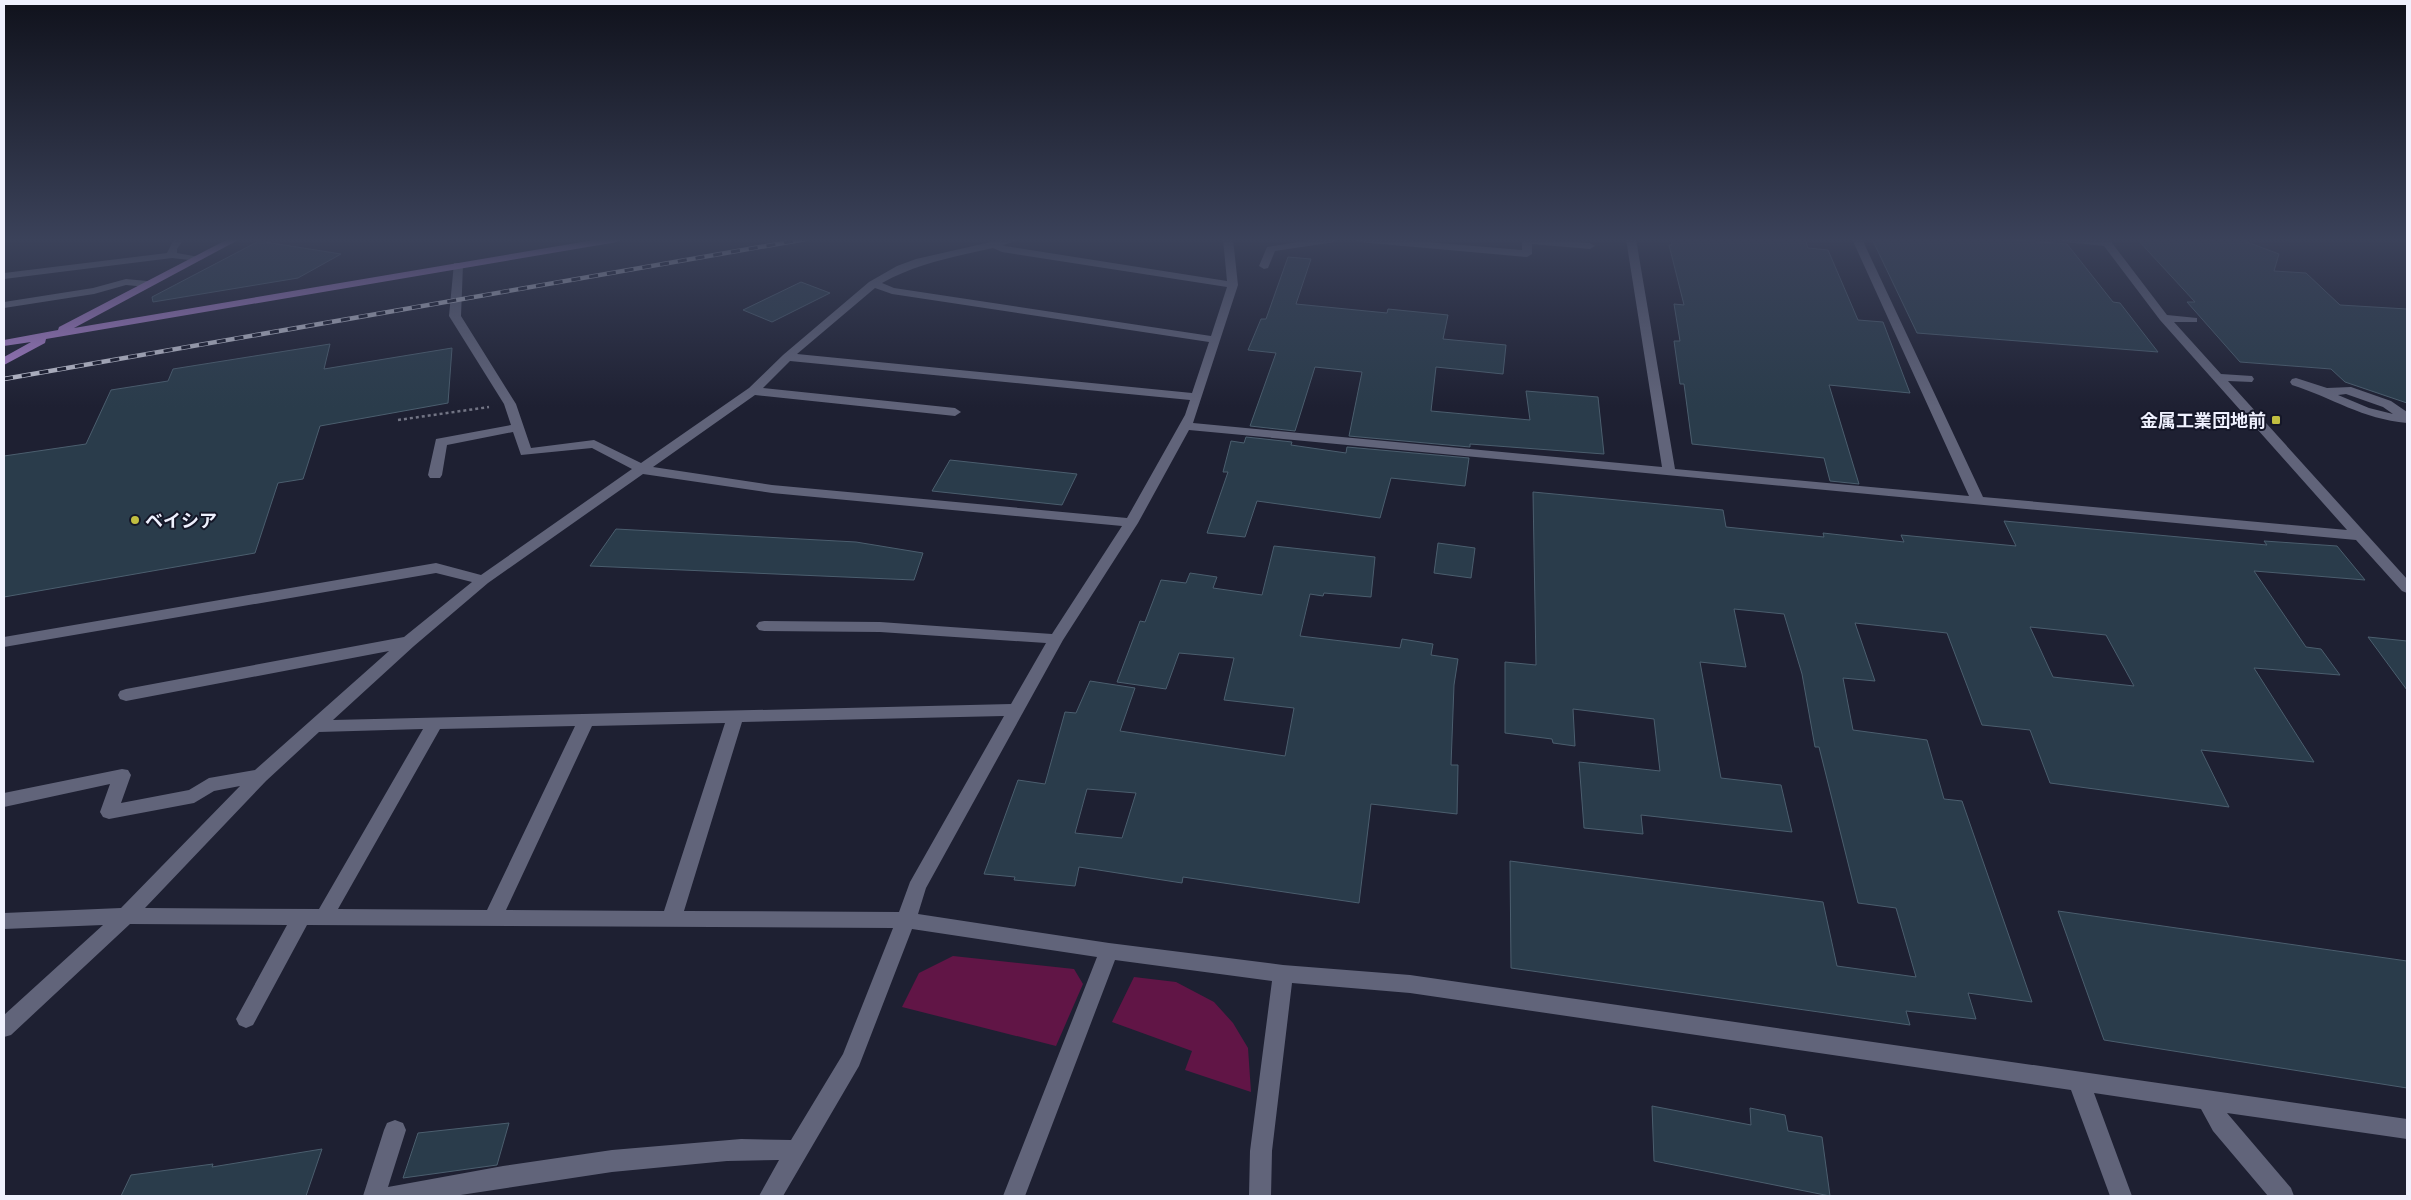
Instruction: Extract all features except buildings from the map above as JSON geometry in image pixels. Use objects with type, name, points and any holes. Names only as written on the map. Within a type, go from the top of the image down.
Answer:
[{"type":"main road","points":[[4,362],[127,295]]},
{"type":"main road","points":[[4,343],[282,295]]},
{"type":"street","points":[[4,305],[68,295]]},
{"type":"street","points":[[456,295],[455,316],[510,404],[526,452],[594,444],[643,470],[772,489],[1131,523]]},
{"type":"street","points":[[4,1028],[126,916],[260,776],[413,644],[483,580],[753,392],[787,357],[860,295]]},
{"type":"street","points":[[918,295],[1216,340]]},
{"type":"street","points":[[770,1196],[852,1059],[917,887],[1056,639],[1131,523],[1191,415],[1230,295]]},
{"type":"street","points":[[1640,295],[1668,472]]},
{"type":"street","points":[[1883,295],[1978,501]]},
{"type":"street","points":[[2147,295],[2164,318],[2407,588]]},
{"type":"street","points":[[2164,318],[2193,320]]},
{"type":"street","points":[[787,357],[1196,397]]},
{"type":"street","points":[[2217,377],[2248,379]]},
{"type":"street","points":[[2296,382],[2326,392],[2338,401],[2385,417],[2407,418]]},
{"type":"street","points":[[753,392],[955,412]]},
{"type":"street","points":[[1184,426],[2361,536]]},
{"type":"street","points":[[435,476],[441,442],[519,427]]},
{"type":"street","points":[[4,642],[436,568],[483,580]]},
{"type":"street","points":[[764,626],[880,627],[1056,639]]},
{"type":"street","points":[[126,695],[413,644]]},
{"type":"street","points":[[316,726],[735,718],[1015,710]]},
{"type":"street","points":[[672,917],[735,718]]},
{"type":"street","points":[[493,918],[586,721]]},
{"type":"street","points":[[324,917],[435,724]]},
{"type":"street","points":[[4,800],[122,774],[109,812],[194,796],[209,785],[260,776]]},
{"type":"street","points":[[4,921],[126,916],[672,917],[906,920],[1109,951],[1283,974],[1410,984],[2407,1129]]},
{"type":"street","points":[[246,1019],[301,917]]},
{"type":"street","points":[[1014,1196],[1109,951]]},
{"type":"street","points":[[1260,1196],[1261,1151],[1283,974]]},
{"type":"street","points":[[2078,1080],[2121,1196]]},
{"type":"street","points":[[2208,1099],[2220,1124],[2283,1196]]},
{"type":"street","points":[[374,1196],[395,1130]]},
{"type":"street","points":[[394,1196],[539,1170],[634,1158],[770,1148],[796,1151]]},
{"type":"path","points":[[398,420],[510,404]]},
{"type":"shaded area","points":[[953,956],[1074,969],[1083,984],[1056,1046],[902,1007],[919,973]]},
{"type":"shaded area","points":[[1134,977],[1176,982],[1214,1002],[1233,1023],[1248,1048],[1251,1092],[1185,1070],[1192,1051],[1112,1022]]},
{"type":"railway","points":[[4,379],[485,295]]},
{"type":"place","name":"金属工業団地前","points":[[2276,420]]},
{"type":"place","name":"ベイシア","points":[[135,520]]}]
